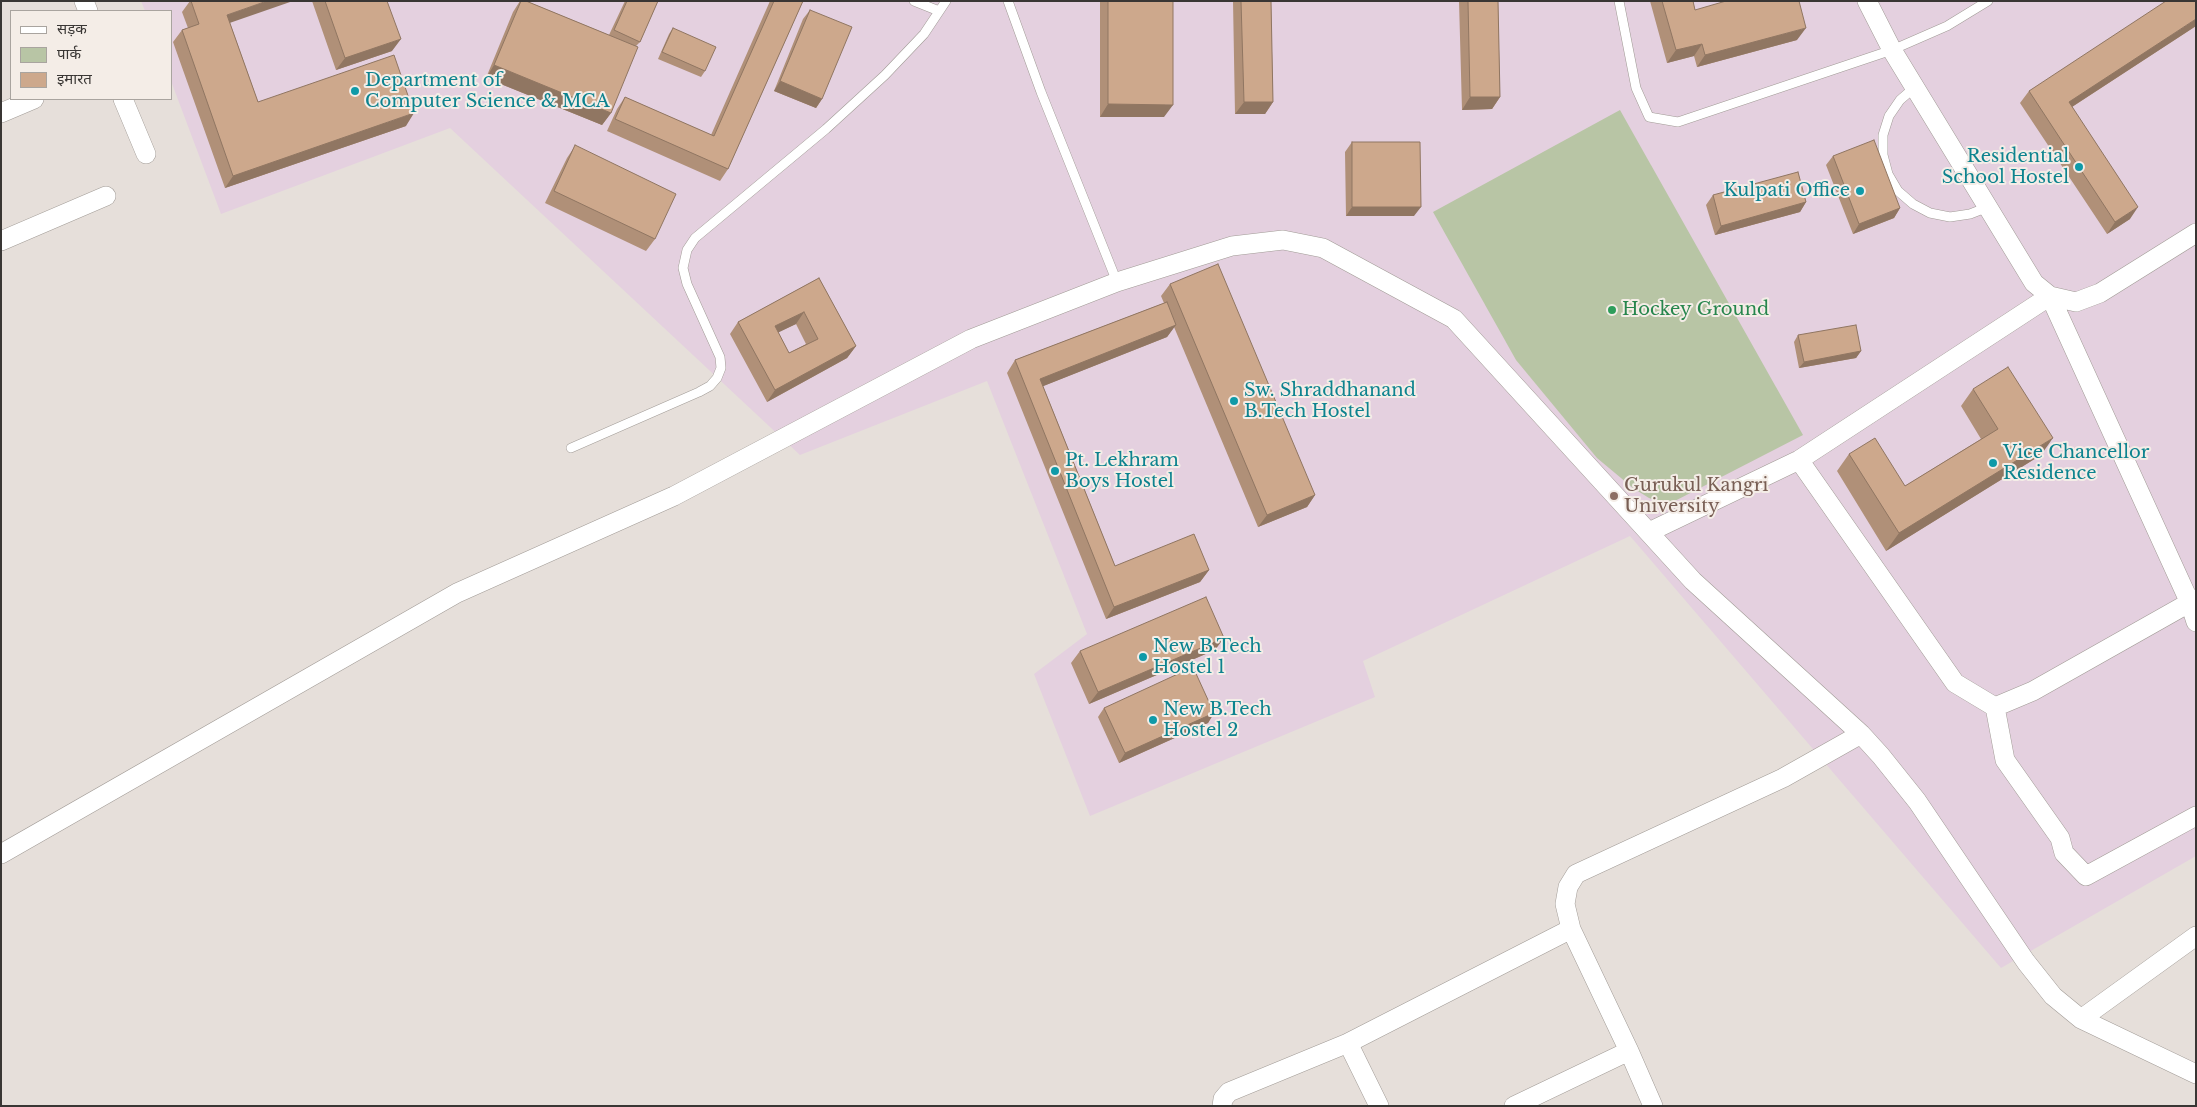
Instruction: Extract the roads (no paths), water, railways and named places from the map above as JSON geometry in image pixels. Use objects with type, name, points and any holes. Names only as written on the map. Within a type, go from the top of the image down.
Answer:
[{"type":"street","points":[[1867,1],[1892,50],[2034,283],[2050,296],[2193,601],[2196,622]]},
{"type":"street","points":[[1,113],[32,100]]},
{"type":"street","points":[[123,100],[146,154]]},
{"type":"street","points":[[1,241],[106,196]]},
{"type":"street","points":[[1649,532],[1799,460],[2050,296],[2076,302],[2100,293],[2196,233]]},
{"type":"street","points":[[1,854],[457,593],[674,496],[971,339],[1117,282],[1232,246],[1283,240],[1323,248],[1454,319],[1693,581],[1861,734],[1917,801],[2026,962],[2053,996],[2081,1019],[2196,1074]]},
{"type":"street","points":[[1799,460],[1955,683],[1995,706],[2005,760],[2060,838],[2064,853],[2086,876],[2196,816]]},
{"type":"street","points":[[1995,706],[2033,691],[2193,601]]},
{"type":"street","points":[[1653,1106],[1571,929],[1564,904],[1568,887],[1576,874],[1782,778],[1861,734]]},
{"type":"street","points":[[1222,1106],[1223,1099],[1229,1092],[1348,1043],[1571,929]]},
{"type":"street","points":[[2081,1019],[2196,936]]},
{"type":"street","points":[[1348,1043],[1379,1106]]},
{"type":"street","points":[[1514,1106],[1629,1051]]},
{"type":"lane","points":[[914,1],[939,11]]},
{"type":"lane","points":[[571,448],[699,392],[710,386],[717,378],[721,368],[720,357],[687,284],[683,268],[687,250],[695,238],[826,129],[885,75],[924,34],[946,1]]},
{"type":"lane","points":[[1008,1],[1041,92],[1117,282]]},
{"type":"lane","points":[[1619,1],[1636,88],[1649,118],[1678,122],[1892,50],[1947,26],[1988,1]]},
{"type":"lane","points":[[1915,88],[1900,100],[1889,116],[1883,135],[1883,155],[1888,174],[1898,191],[1913,204],[1930,213],[1950,217],[1970,214],[1988,207]]},
{"type":"place","name":"Department of Computer Science & MCA","points":[[355,91]]},
{"type":"place","name":"Residential School Hostel","points":[[2079,167]]},
{"type":"place","name":"Kulpati Office","points":[[1860,191]]},
{"type":"place","name":"Hockey Ground","points":[[1612,310]]},
{"type":"place","name":"Sw. Shraddhanand B.Tech Hostel","points":[[1234,401]]},
{"type":"place","name":"Vice Chancellor Residence","points":[[1993,463]]},
{"type":"place","name":"Pt. Lekhram Boys Hostel","points":[[1055,471]]},
{"type":"place","name":"Gurukul Kangri University","points":[[1614,496]]},
{"type":"place","name":"New B.Tech Hostel 1","points":[[1143,657]]},
{"type":"place","name":"New B.Tech Hostel 2","points":[[1153,720]]}]
